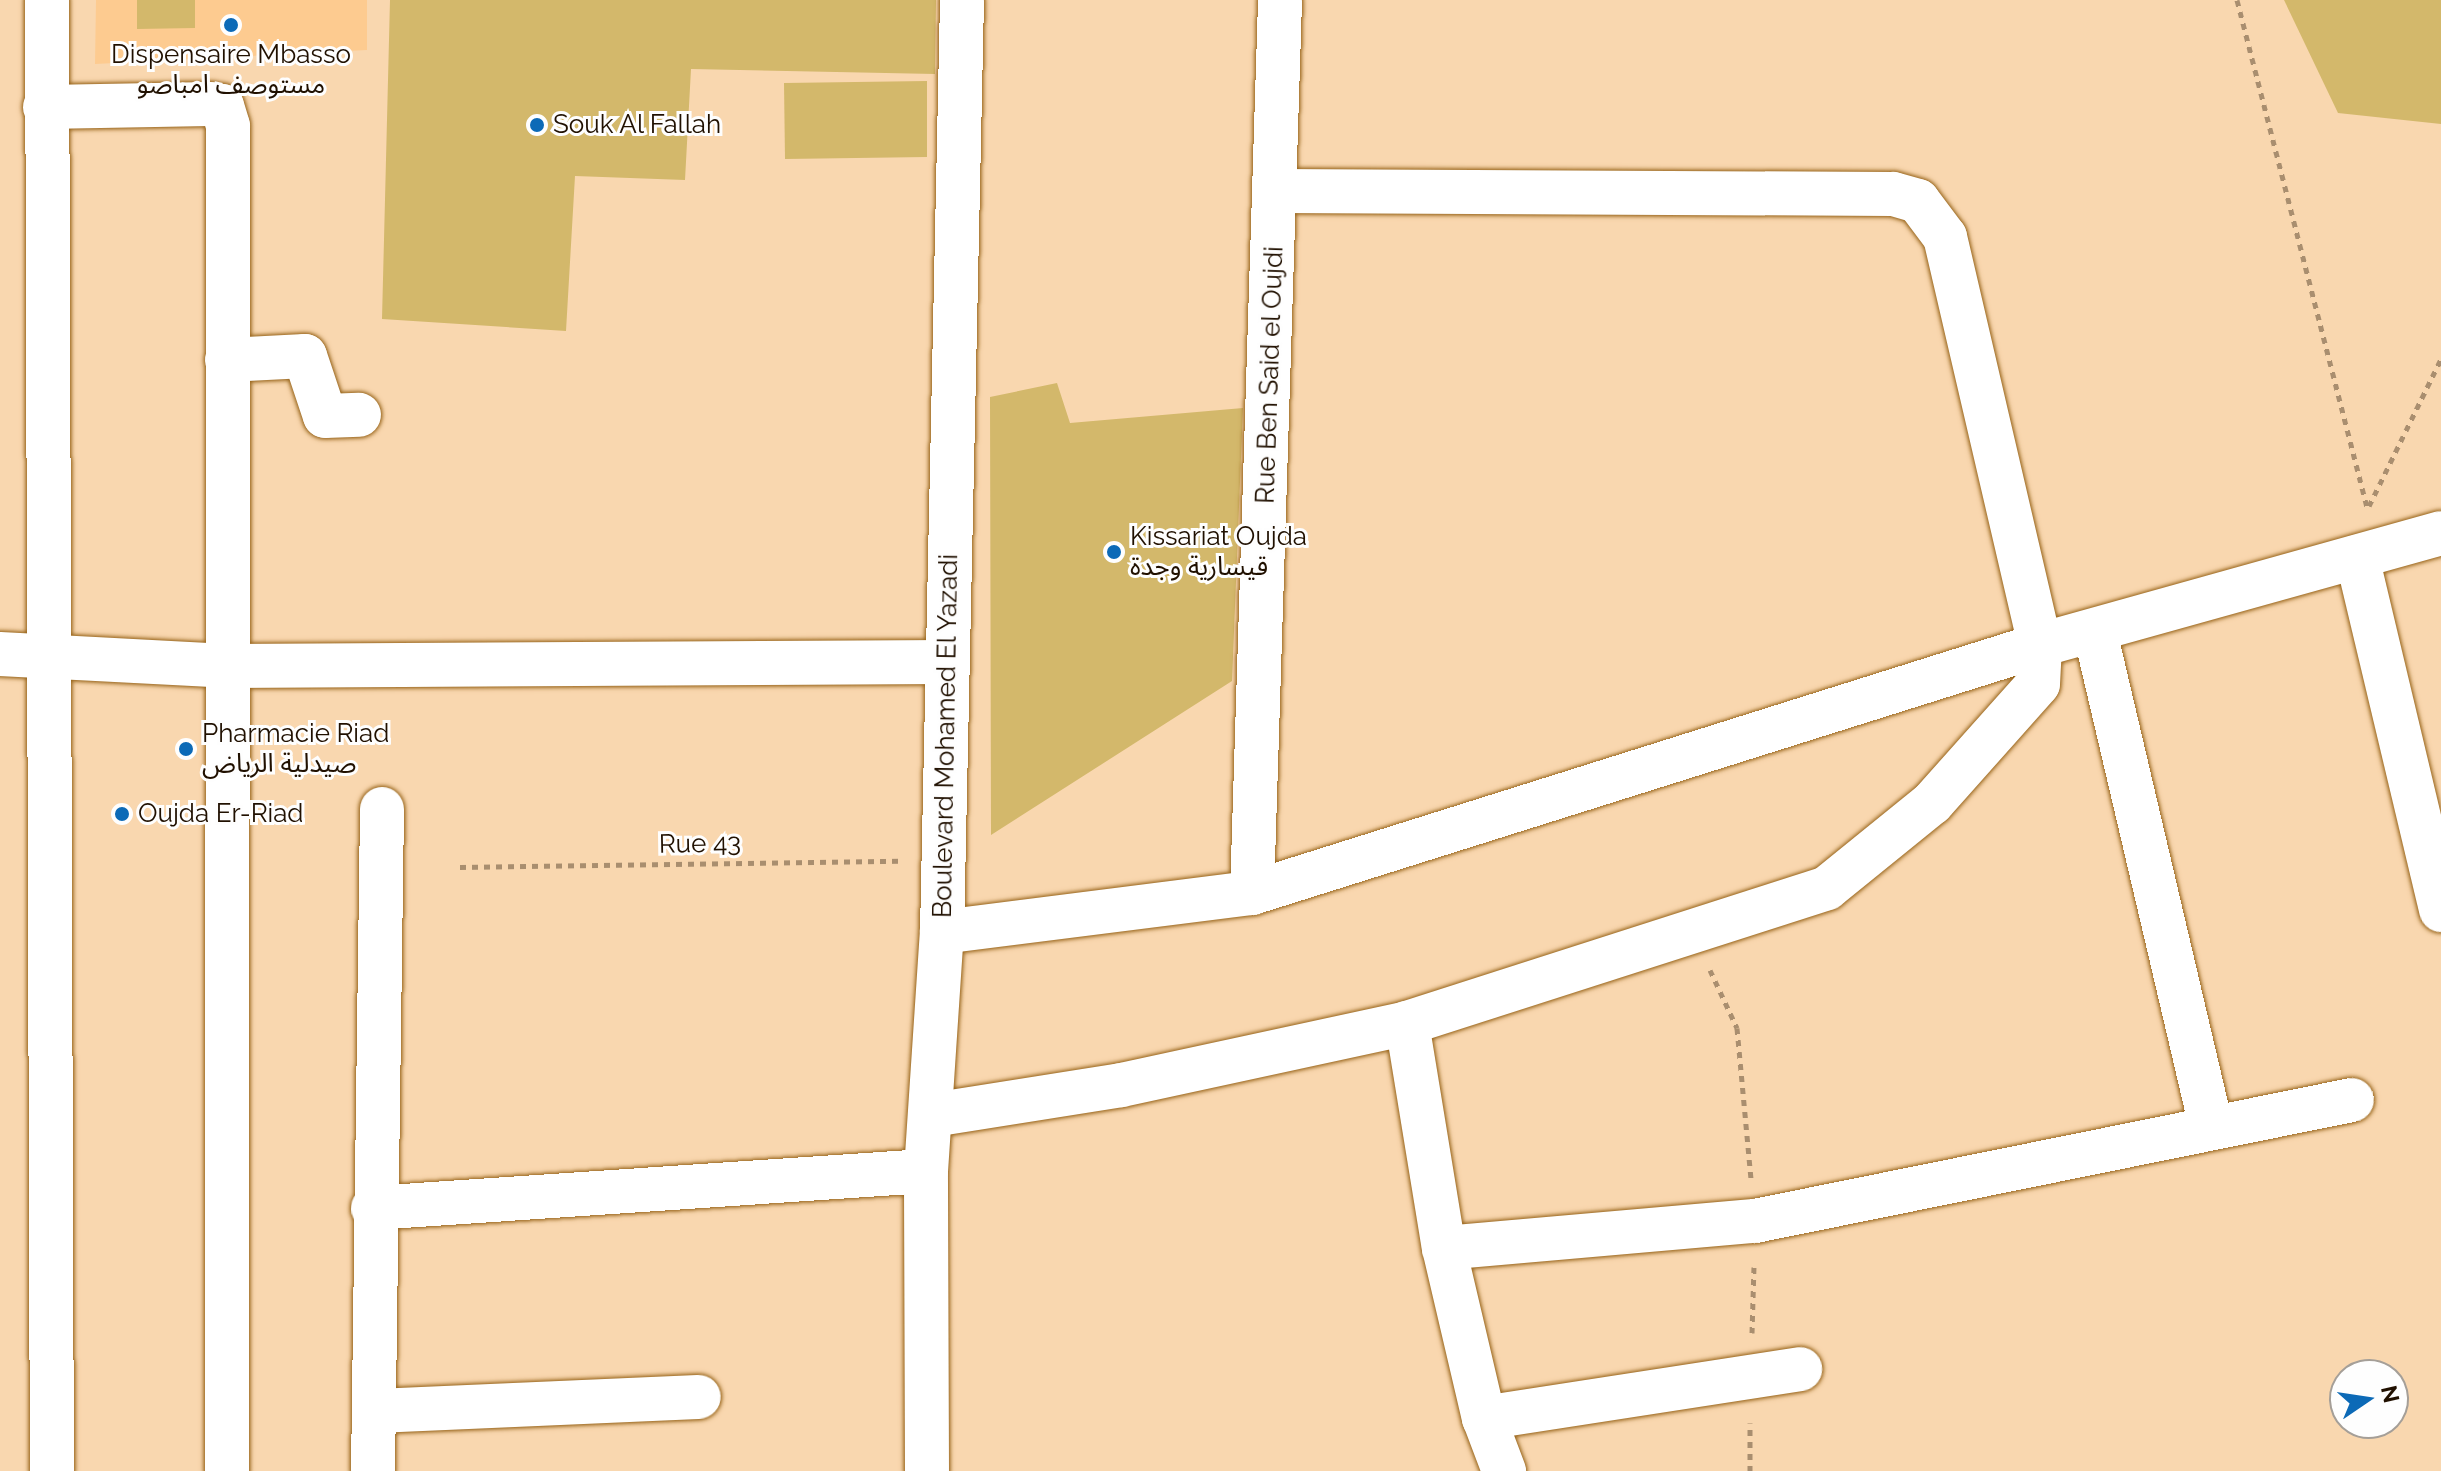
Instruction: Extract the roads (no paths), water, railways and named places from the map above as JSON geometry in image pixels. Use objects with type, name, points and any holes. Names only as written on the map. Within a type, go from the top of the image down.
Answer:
[{"type":"street","points":[[47,0],[45,107],[52,651],[52,1471]]},
{"type":"street","name":"Boulevard Mohamed El Yazadi","points":[[927,1471],[926,1171],[942,932],[941,860],[962,0]]},
{"type":"street","name":"Rue Ben Said el Oujdi","points":[[1252,893],[1277,191],[1280,0]]},
{"type":"street","points":[[45,107],[222,106],[227,360],[227,1471]]},
{"type":"street","points":[[932,1115],[1121,1085],[1407,1023],[1827,888],[1901,832],[2024,707],[2038,684],[2040,645],[1945,237],[1918,201],[1893,194],[1277,191]]},
{"type":"street","points":[[227,360],[305,356],[325,416],[359,415]]},
{"type":"street","points":[[942,932],[1252,893],[2040,645],[2441,533]]},
{"type":"street","points":[[2368,554],[2441,910]]},
{"type":"street","points":[[2095,632],[2211,1126]]},
{"type":"street","points":[[0,654],[52,651],[227,666],[947,662]]},
{"type":"street","points":[[373,1471],[373,1208],[382,809]]},
{"type":"street","points":[[1407,1023],[1444,1248],[1484,1418],[1504,1471]]},
{"type":"street","points":[[1444,1248],[1755,1221],[2211,1126],[2352,1100]]},
{"type":"street","points":[[373,1208],[926,1171]]},
{"type":"street","points":[[1484,1418],[1800,1369]]},
{"type":"street","points":[[375,1411],[699,1397]]},
{"type":"place","name":"Dispensaire Mbasso مستوصف امباصو","points":[[231,25]]},
{"type":"place","name":"Souk Al Fallah","points":[[537,125]]},
{"type":"place","name":"Kissariat Oujda قيسارية وجدة","points":[[1114,552]]},
{"type":"place","name":"Pharmacie Riad صيدلية الرياض","points":[[186,749]]},
{"type":"place","name":"Oujda Er-Riad","points":[[122,814]]}]
